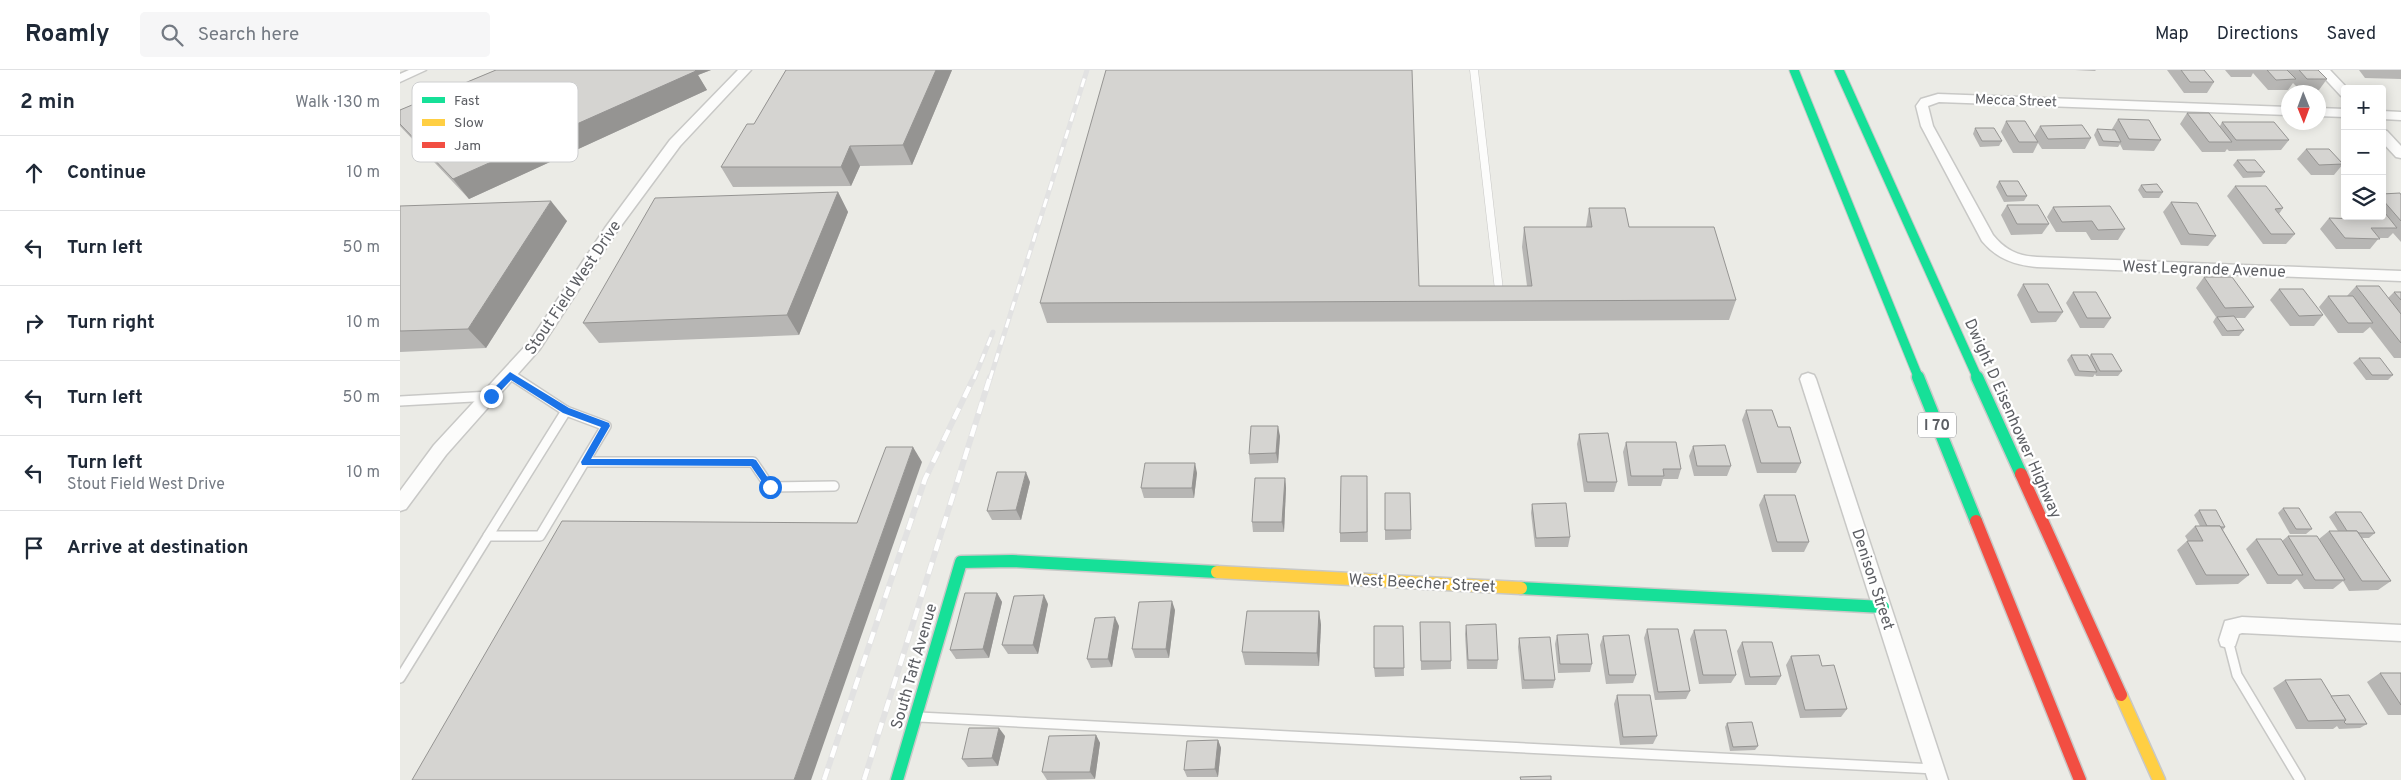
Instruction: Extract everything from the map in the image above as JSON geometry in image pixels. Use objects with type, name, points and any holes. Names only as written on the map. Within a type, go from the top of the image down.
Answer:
[{"type":"main road","name":"I 70","points":[[1794,70],[2080,780]]},
{"type":"main road","name":"Dwight D Eisenhower Highway","points":[[1839,70],[2159,780]]},
{"type":"main road","points":[[1844,70],[1849,91]]},
{"type":"main road","name":"West Beecher Street","points":[[961,562],[1012,561],[1883,607]]},
{"type":"main road","name":"South Taft Avenue","points":[[897,780],[961,562]]},
{"type":"street","points":[[402,75],[420,70]]},
{"type":"street","name":"Stout Field West Drive","points":[[400,504],[440,450],[510,375],[546,330],[610,231],[675,143],[745,70]]},
{"type":"street","points":[[2323,70],[2341,90]]},
{"type":"street","name":"Mecca Street","points":[[2007,256],[1993,246],[1987,238],[1927,126],[1922,106],[1930,99],[1950,98],[2281,110]]},
{"type":"street","points":[[2326,112],[2341,113]]},
{"type":"street","points":[[2386,115],[2401,116]]},
{"type":"street","points":[[2386,138],[2401,154]]},
{"type":"street","name":"West Legrande Avenue","points":[[2007,256],[2017,260],[2037,262],[2401,276]]},
{"type":"street","name":"Denison Street","points":[[1808,379],[1936,775]]},
{"type":"street","points":[[2228,640],[2232,627],[2242,625],[2401,632]]},
{"type":"lane","points":[[1474,70],[1499,290]]},
{"type":"lane","points":[[488,536],[540,536],[606,426],[566,410],[510,375]]},
{"type":"lane","points":[[400,401],[491,396]]},
{"type":"lane","points":[[400,678],[566,410]]},
{"type":"lane","points":[[585,462],[753,462],[770,487],[834,486]]},
{"type":"lane","points":[[2228,640],[2237,675],[2300,780]]},
{"type":"lane","points":[[916,716],[1936,775]]},
{"type":"building","points":[[496,70],[696,71],[578,123],[578,82],[467,82]]},
{"type":"building","points":[[786,70],[936,70],[903,145],[850,146],[841,167],[721,167],[747,124],[754,124]]},
{"type":"building","points":[[1106,70],[1412,70],[1419,286],[1532,286],[1524,227],[1592,227],[1589,208],[1625,208],[1629,227],[1714,227],[1736,300],[1040,303]]},
{"type":"building","points":[[2181,70],[2204,70],[2214,82],[2190,82]]},
{"type":"building","points":[[2267,70],[2287,70],[2296,79],[2276,80]]},
{"type":"building","points":[[2299,70],[2318,70],[2327,79],[2307,79]]},
{"type":"building","points":[[412,105],[412,136],[400,124],[400,110]]},
{"type":"building","points":[[2187,113],[2209,113],[2232,142],[2209,142]]},
{"type":"building","points":[[2118,119],[2149,120],[2161,140],[2129,139]]},
{"type":"building","points":[[2006,121],[2025,121],[2038,142],[2019,142]]},
{"type":"building","points":[[2222,122],[2274,122],[2289,140],[2236,140]]},
{"type":"building","points":[[2082,125],[2091,138],[2048,139],[2040,126]]},
{"type":"building","points":[[1975,128],[1994,128],[2002,141],[1982,141]]},
{"type":"building","points":[[2097,129],[2115,130],[2121,142],[2103,141]]},
{"type":"building","points":[[2306,149],[2329,149],[2341,162],[2341,164],[2319,165]]},
{"type":"building","points":[[2237,160],[2255,160],[2265,172],[2247,172]]},
{"type":"building","points":[[437,162],[491,162],[453,179]]},
{"type":"building","points":[[1999,181],[2018,181],[2027,196],[2007,196]]},
{"type":"building","points":[[2157,184],[2163,192],[2146,192],[2141,185]]},
{"type":"building","points":[[2235,186],[2266,186],[2283,208],[2275,209],[2295,234],[2271,234]]},
{"type":"building","points":[[838,192],[787,315],[583,323],[655,198]]},
{"type":"building","points":[[2400,193],[2401,221],[2386,204],[2386,194]]},
{"type":"building","points":[[551,201],[468,329],[400,331],[400,206]]},
{"type":"building","points":[[2171,202],[2197,203],[2216,236],[2189,234]]},
{"type":"building","points":[[2007,205],[2038,205],[2049,224],[2017,224]]},
{"type":"building","points":[[2110,206],[2125,229],[2098,230],[2092,221],[2062,222],[2053,207]]},
{"type":"building","points":[[2386,214],[2397,228],[2371,228],[2380,239],[2345,238],[2329,218],[2341,218],[2341,220],[2386,220]]},
{"type":"building","points":[[2204,277],[2232,277],[2254,307],[2225,308]]},
{"type":"building","points":[[2023,284],[2048,284],[2063,312],[2038,312]]},
{"type":"building","points":[[2356,286],[2379,286],[2401,314],[2401,343]]},
{"type":"building","points":[[2279,289],[2303,289],[2323,315],[2299,316]]},
{"type":"building","points":[[2073,292],[2096,292],[2111,318],[2087,318]]},
{"type":"building","points":[[2394,292],[2401,292],[2401,300]]},
{"type":"building","points":[[2328,296],[2353,296],[2373,323],[2348,323]]},
{"type":"building","points":[[2234,316],[2244,330],[2227,331],[2217,317]]},
{"type":"building","points":[[2091,354],[2112,354],[2122,371],[2100,371]]},
{"type":"building","points":[[2071,355],[2088,355],[2097,372],[2079,371]]},
{"type":"building","points":[[2359,358],[2380,358],[2393,375],[2372,375]]},
{"type":"building","points":[[1746,410],[1772,410],[1778,427],[1790,427],[1801,463],[1761,463]]},
{"type":"building","points":[[1251,426],[1278,426],[1276,453],[1249,454]]},
{"type":"building","points":[[1608,433],[1617,482],[1587,482],[1579,434]]},
{"type":"building","points":[[1626,442],[1676,442],[1681,469],[1663,469],[1664,476],[1631,476]]},
{"type":"building","points":[[1725,445],[1731,466],[1697,466],[1693,446]]},
{"type":"building","points":[[886,447],[913,447],[794,780],[412,780],[562,521],[857,523]]},
{"type":"building","points":[[1145,463],[1195,463],[1192,488],[1141,488]]},
{"type":"building","points":[[997,472],[1026,472],[1016,510],[987,511]]},
{"type":"building","points":[[1341,476],[1367,476],[1367,532],[1340,533]]},
{"type":"building","points":[[1255,478],[1285,478],[1282,522],[1252,522]]},
{"type":"building","points":[[1385,493],[1410,493],[1411,530],[1385,530]]},
{"type":"building","points":[[1764,495],[1795,495],[1809,542],[1777,542]]},
{"type":"building","points":[[1566,503],[1570,537],[1536,538],[1532,504]]},
{"type":"building","points":[[2283,508],[2299,508],[2312,529],[2296,529]]},
{"type":"building","points":[[2199,510],[2216,510],[2225,527],[2207,526]]},
{"type":"building","points":[[2335,512],[2361,512],[2375,533],[2347,531]]},
{"type":"building","points":[[2195,526],[2220,526],[2249,575],[2206,575],[2187,541],[2203,541]]},
{"type":"building","points":[[2329,531],[2357,531],[2391,581],[2362,581]]},
{"type":"building","points":[[2288,536],[2317,536],[2345,580],[2315,580]]},
{"type":"building","points":[[2256,539],[2281,539],[2303,575],[2278,575]]},
{"type":"building","points":[[965,593],[997,593],[983,649],[950,650]]},
{"type":"building","points":[[1044,595],[1033,645],[1002,645],[1014,596]]},
{"type":"building","points":[[1172,601],[1166,649],[1132,649],[1139,602]]},
{"type":"building","points":[[1247,611],[1319,611],[1317,653],[1242,652]]},
{"type":"building","points":[[1115,617],[1108,659],[1087,659],[1095,618]]},
{"type":"building","points":[[1420,622],[1450,622],[1451,661],[1421,661]]},
{"type":"building","points":[[1496,624],[1498,660],[1468,660],[1466,625]]},
{"type":"building","points":[[1374,626],[1403,626],[1404,668],[1374,668]]},
{"type":"building","points":[[1647,629],[1678,629],[1690,691],[1658,692]]},
{"type":"building","points":[[1694,630],[1726,630],[1736,675],[1703,675]]},
{"type":"building","points":[[1588,634],[1592,664],[1560,664],[1557,635]]},
{"type":"building","points":[[1629,635],[1636,675],[1609,675],[1603,636]]},
{"type":"building","points":[[1550,637],[1555,680],[1524,680],[1519,638]]},
{"type":"building","points":[[1742,642],[1772,642],[1781,676],[1750,677]]},
{"type":"building","points":[[1819,655],[1822,666],[1834,665],[1847,709],[1805,710],[1791,656]]},
{"type":"building","points":[[2380,673],[2401,673],[2401,705]]},
{"type":"building","points":[[2321,679],[2346,720],[2308,721],[2285,680]]},
{"type":"building","points":[[1617,695],[1650,695],[1657,736],[1623,737]]},
{"type":"building","points":[[2349,695],[2367,724],[2346,724],[2344,722],[2346,720],[2331,696]]},
{"type":"building","points":[[1752,722],[1758,746],[1733,747],[1727,723]]},
{"type":"building","points":[[969,728],[999,728],[992,758],[962,759]]},
{"type":"building","points":[[1096,735],[1090,772],[1042,772],[1049,736]]},
{"type":"building","points":[[1218,740],[1215,769],[1184,770],[1187,741]]},
{"type":"building","points":[[1551,776],[1551,780],[1521,780],[1520,777]]},
{"type":"railway","points":[[990,379],[1087,70]]},
{"type":"railway","points":[[974,379],[993,332]]},
{"type":"railway","points":[[824,780],[925,479],[974,377]]},
{"type":"railway","points":[[864,780],[990,377]]},
{"type":"traffic: fast","points":[[1794,70],[1976,521]]},
{"type":"traffic: fast","points":[[1839,70],[2021,474]]},
{"type":"traffic: fast","points":[[897,780],[961,562],[1012,561],[1217,572]]},
{"type":"traffic: fast","points":[[1521,588],[1883,607]]},
{"type":"traffic: slow","points":[[1217,572],[1521,588]]},
{"type":"traffic: slow","points":[[2121,695],[2159,780]]},
{"type":"traffic: jam","points":[[2021,474],[2121,695]]},
{"type":"traffic: jam","points":[[1976,521],[2080,780]]},
{"type":"route","points":[[491,396],[510,375],[566,410],[606,426],[585,462],[753,462],[770,487]]}]
